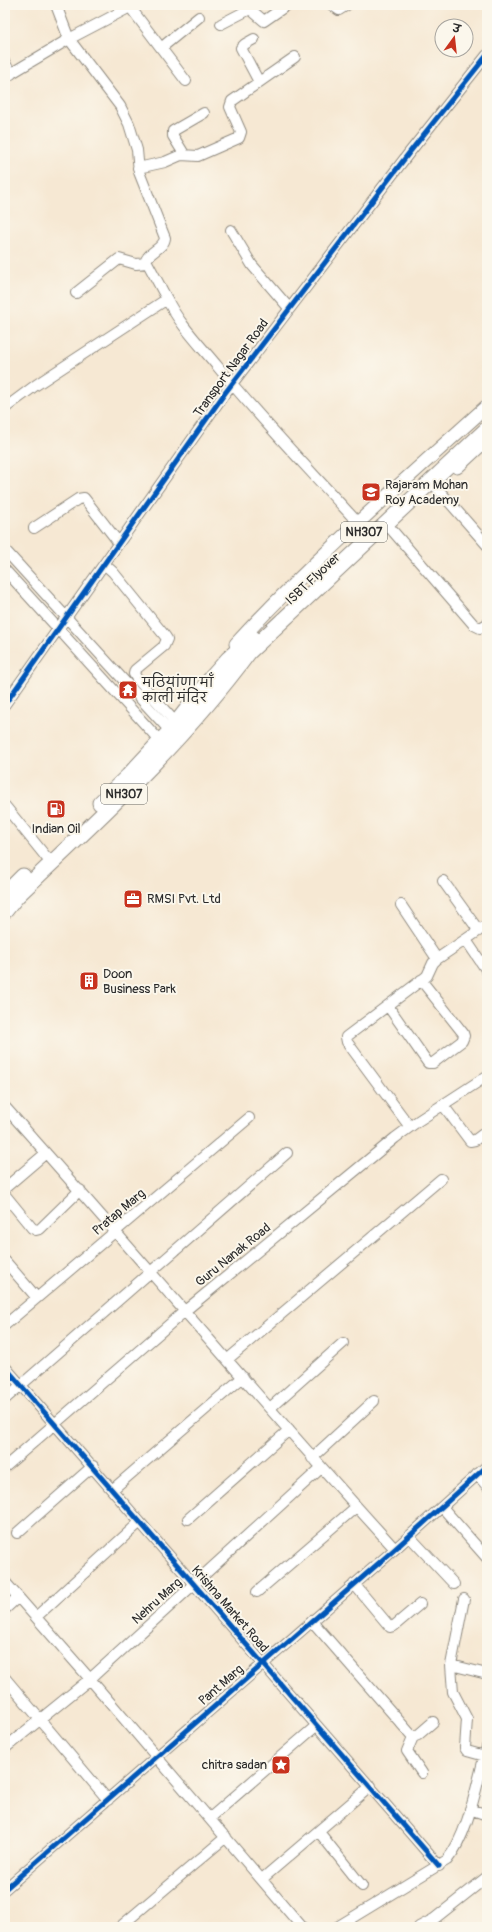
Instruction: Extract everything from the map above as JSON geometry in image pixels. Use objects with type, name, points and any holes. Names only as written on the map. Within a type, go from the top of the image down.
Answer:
[{"type":"highway","name":"ISBT Flyover","points":[[232,665],[246,649],[487,418]]},
{"type":"highway","name":"ISBT Flyover","points":[[246,649],[487,429]]},
{"type":"highway","name":"NH307","points":[[5,911],[48,860],[232,665]]},
{"type":"highway","name":"NH307","points":[[5,894],[48,860],[144,775],[232,665]]},
{"type":"main road","points":[[487,406],[358,523],[269,609],[236,644],[232,665],[252,659],[487,440]]},
{"type":"street","points":[[56,5],[69,39],[125,114],[133,134],[137,150],[138,168],[165,238],[164,243],[146,258],[147,263],[178,319],[232,385],[358,523]]},
{"type":"street","points":[[221,24],[250,9],[264,21],[287,5]]},
{"type":"street","points":[[332,5],[339,10],[347,5]]},
{"type":"street","points":[[5,64],[8,76],[69,39],[132,6],[186,81]]},
{"type":"street","points":[[161,48],[199,17]]},
{"type":"street","points":[[254,39],[241,48],[258,82]]},
{"type":"street","name":"Transport Nagar Road","points":[[5,704],[232,385],[289,308],[487,55]]},
{"type":"street","points":[[138,168],[165,162],[184,154],[198,156],[239,138],[241,132],[230,104],[234,98],[295,57]]},
{"type":"street","points":[[184,154],[173,136],[173,131],[204,112]]},
{"type":"street","points":[[231,230],[252,265],[289,308]]},
{"type":"street","points":[[76,293],[119,259],[136,264],[147,263]]},
{"type":"street","points":[[5,408],[36,385],[167,299]]},
{"type":"street","points":[[436,487],[487,545]]},
{"type":"street","points":[[34,528],[78,499],[84,498],[119,543]]},
{"type":"street","points":[[391,529],[474,625],[480,628],[487,624]]},
{"type":"street","points":[[5,550],[169,732]]},
{"type":"street","points":[[104,564],[113,572],[167,639],[164,646],[135,670],[134,674],[124,681]]},
{"type":"street","points":[[5,570],[58,629],[169,732]]},
{"type":"street","points":[[134,674],[169,732]]},
{"type":"street","points":[[5,806],[48,860]]},
{"type":"street","points":[[410,1127],[346,1039],[349,1034],[388,1006],[429,973],[433,963],[437,959],[483,928],[443,881]]},
{"type":"street","points":[[401,905],[437,959]]},
{"type":"street","points":[[466,940],[487,970]]},
{"type":"street","points":[[388,1006],[428,1063],[432,1063],[462,1041],[464,1036],[463,1033],[421,980]]},
{"type":"street","name":"Guru Nanak Road","points":[[5,1467],[186,1310],[410,1127],[487,1076]]},
{"type":"street","points":[[443,1105],[470,1141],[475,1140],[487,1131]]},
{"type":"street","points":[[7,1114],[80,1190],[186,1310],[312,1458],[395,1549]]},
{"type":"street","name":"Pratap Marg","points":[[5,1325],[249,1118]]},
{"type":"street","points":[[5,1188],[46,1153]]},
{"type":"street","points":[[5,1399],[287,1153]]},
{"type":"street","points":[[228,1359],[441,1179]]},
{"type":"street","points":[[5,1195],[32,1228],[36,1230],[80,1190]]},
{"type":"street","points":[[5,1261],[37,1298]]},
{"type":"street","points":[[270,1408],[343,1343]]},
{"type":"street","name":"Krishna Market Road","points":[[5,1367],[54,1424],[93,1466],[112,1490],[195,1584],[316,1726],[371,1786],[439,1866]]},
{"type":"street","points":[[112,1490],[243,1377]]},
{"type":"street","points":[[312,1458],[374,1401]]},
{"type":"street","points":[[188,1519],[289,1430]]},
{"type":"street","points":[[17,1533],[93,1466]]},
{"type":"street","name":"Pant Marg","points":[[5,1889],[262,1663],[395,1549],[487,1466]]},
{"type":"street","name":"Nehru Marg","points":[[5,1748],[90,1679],[321,1468]]},
{"type":"street","points":[[477,1474],[487,1486]]},
{"type":"street","points":[[257,1592],[356,1507]]},
{"type":"street","points":[[442,1507],[487,1558]]},
{"type":"street","points":[[36,1617],[140,1522]]},
{"type":"street","points":[[409,1536],[454,1584]]},
{"type":"street","points":[[5,1582],[210,1818],[302,1927]]},
{"type":"street","points":[[354,1584],[390,1627],[394,1626],[420,1604]]},
{"type":"street","points":[[5,1609],[18,1597]]},
{"type":"street","points":[[337,1927],[439,1866],[447,1860],[455,1849],[470,1809],[486,1752],[467,1751],[465,1748],[467,1719],[453,1692],[451,1665],[464,1599]]},
{"type":"street","points":[[312,1621],[413,1737]]},
{"type":"street","points":[[451,1665],[487,1674]]},
{"type":"street","points":[[5,1678],[38,1720],[108,1800]]},
{"type":"street","points":[[422,1773],[407,1751],[413,1737],[418,1735],[433,1722]]},
{"type":"street","points":[[210,1818],[316,1726]]},
{"type":"street","points":[[262,1879],[319,1832],[371,1786]]},
{"type":"street","points":[[470,1809],[487,1815]]},
{"type":"street","points":[[319,1832],[362,1886]]},
{"type":"street","points":[[120,1927],[226,1838]]},
{"type":"street","points":[[419,1927],[434,1919],[487,1877]]},
{"type":"cycle path","points":[[5,704],[225,393],[409,153],[487,55]]},
{"type":"cycle path","points":[[5,1367],[439,1866]]},
{"type":"cycle path","points":[[5,1889],[395,1549],[487,1466]]},
{"type":"place","name":"Rajaram Mohan Roy Academy","points":[[371,492]]},
{"type":"place","name":"मठियांणा माँ काली मंदिर","points":[[128,690]]},
{"type":"place","name":"Indian Oil","points":[[56,809]]},
{"type":"place","name":"RMSI Pvt. Ltd","points":[[133,899]]},
{"type":"place","name":"Doon Business Park","points":[[89,981]]},
{"type":"place","name":"chitra sadan","points":[[281,1765]]}]
